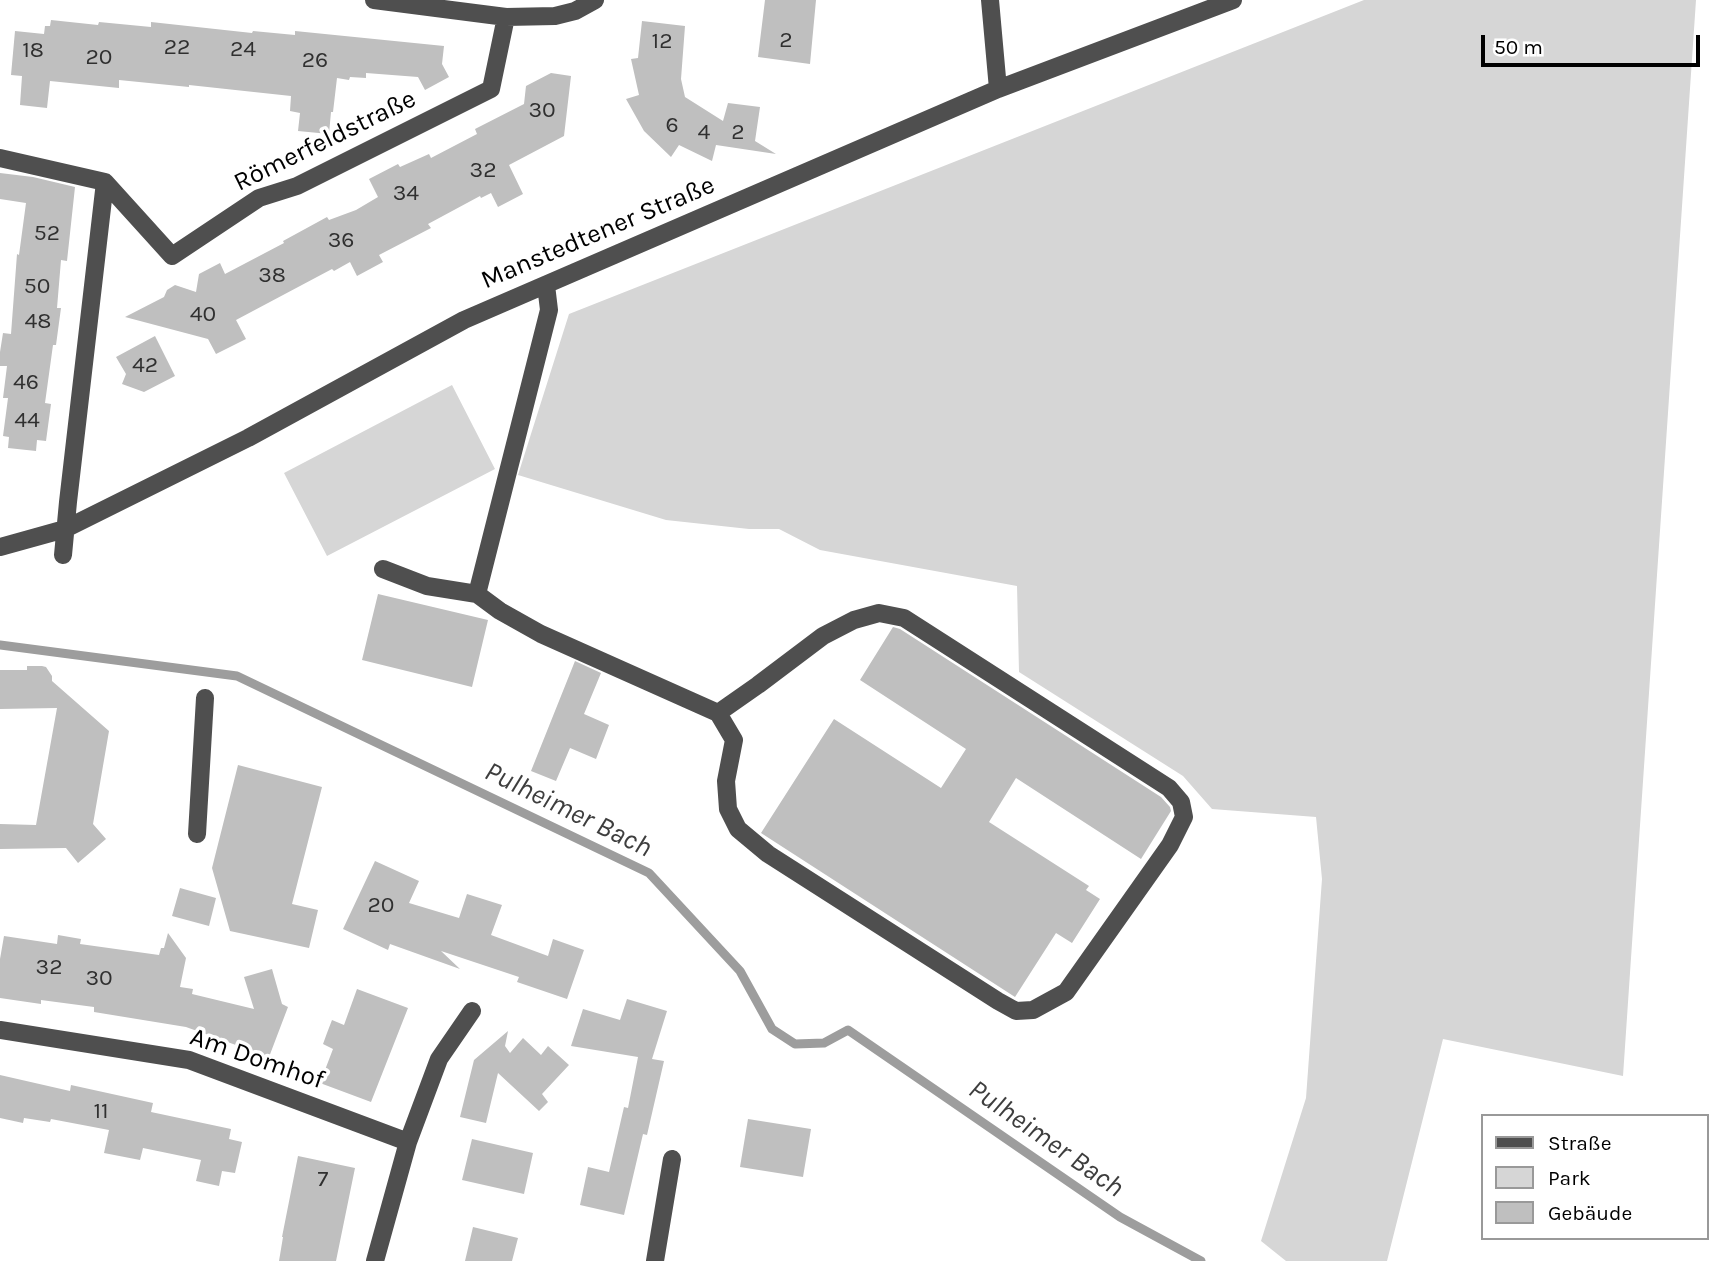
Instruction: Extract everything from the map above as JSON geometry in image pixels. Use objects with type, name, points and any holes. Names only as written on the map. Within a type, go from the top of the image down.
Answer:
[{"type":"street","points":[[374,0],[506,17],[555,8],[575,11],[596,0]]},
{"type":"street","points":[[990,0],[998,89]]},
{"type":"street","name":"Manstedtener Straße","points":[[0,547],[65,528],[248,438],[464,320],[998,89],[1233,0]]},
{"type":"street","name":"Römerfeldstraße","points":[[105,182],[172,256],[259,198],[297,186],[491,89],[506,17]]},
{"type":"street","points":[[0,158],[105,182],[63,555]]},
{"type":"street","points":[[477,594],[549,310],[546,285]]},
{"type":"street","points":[[383,569],[427,586],[477,594],[500,611],[541,634],[718,713],[734,740],[726,780],[728,809],[738,829],[768,854],[1016,1011],[1032,1010],[1066,992],[1170,845],[1184,817],[1181,802],[1169,788],[904,618],[879,614],[854,620],[823,636],[718,713]]},
{"type":"street","points":[[197,834],[205,698]]},
{"type":"street","points":[[376,1261],[408,1142],[439,1059],[472,1011]]},
{"type":"street","name":"Am Domhof","points":[[0,1030],[189,1060],[408,1142]]},
{"type":"street","points":[[655,1261],[672,1159]]},
{"type":"green space","points":[[1364,0],[1696,0],[1623,1076],[1443,1039],[1387,1261],[1286,1261],[1261,1241],[1306,1098],[1322,879],[1316,817],[1212,809],[1183,776],[1019,672],[1017,586],[820,550],[779,529],[749,529],[666,520],[518,475],[569,314]]},
{"type":"green space","points":[[452,385],[495,469],[327,556],[284,473]]},
{"type":"building","points":[[765,0],[816,0],[810,64],[758,57]]},
{"type":"building","points":[[51,20],[151,27],[151,22],[295,35],[295,31],[444,46],[442,64],[449,77],[425,90],[418,77],[366,73],[366,78],[337,78],[329,134],[298,131],[300,113],[290,111],[291,96],[189,85],[119,80],[119,88],[50,81],[47,108],[20,105],[22,76],[11,75],[15,31],[44,34],[45,26],[50,26]]},
{"type":"building","points":[[642,21],[685,26],[681,79],[685,97],[723,121],[728,103],[760,107],[755,141],[776,154],[716,145],[712,161],[679,145],[671,157],[644,131],[626,99],[639,95],[631,59],[638,58]]},
{"type":"building","points":[[551,73],[571,76],[564,136],[509,165],[523,194],[498,207],[491,193],[481,198],[480,196],[428,224],[431,228],[379,255],[383,262],[357,276],[350,262],[334,271],[332,269],[236,320],[246,339],[216,354],[208,339],[125,317],[164,297],[167,290],[175,285],[196,292],[199,274],[220,263],[225,274],[327,217],[329,220],[356,210],[378,197],[369,179],[398,164],[400,167],[429,154],[431,158],[477,134],[475,129],[524,104],[526,86]]},
{"type":"building","points":[[0,173],[33,177],[75,187],[67,261],[61,260],[57,308],[61,308],[45,403],[51,404],[46,441],[37,440],[36,451],[8,448],[9,437],[3,436],[8,398],[3,398],[7,366],[0,366],[0,352],[3,333],[11,334],[17,254],[19,255],[26,203],[0,199]]},
{"type":"building","points":[[155,336],[175,376],[144,392],[122,384],[126,374],[116,357]]},
{"type":"building","points":[[378,594],[488,620],[472,687],[362,660]]},
{"type":"building","points":[[893,627],[1161,797],[1170,807],[1171,811],[1141,859],[1016,778],[989,822],[1089,886],[1086,890],[1100,899],[1072,943],[1056,933],[1015,997],[761,833],[834,719],[941,788],[966,749],[860,680]]},
{"type":"building","points":[[575,661],[601,673],[584,714],[609,725],[596,759],[570,748],[556,781],[531,771]]},
{"type":"building","points":[[27,666],[46,667],[52,681],[109,731],[93,824],[106,839],[78,863],[66,848],[0,849],[0,824],[36,825],[57,708],[0,709],[0,670],[27,670]]},
{"type":"building","points":[[238,765],[322,787],[292,904],[318,910],[309,948],[230,931],[212,868]]},
{"type":"building","points":[[375,861],[419,881],[409,903],[459,918],[467,894],[502,905],[491,935],[548,956],[553,939],[584,950],[567,999],[517,982],[519,977],[441,951],[460,969],[390,944],[388,950],[343,929]]},
{"type":"building","points":[[180,888],[216,898],[209,926],[172,916]]},
{"type":"building","points":[[168,933],[186,958],[180,987],[193,989],[192,994],[254,1009],[244,977],[272,969],[282,1004],[288,1007],[269,1057],[186,1027],[94,1012],[94,1007],[0,998],[0,959],[4,936],[57,944],[58,935],[81,939],[80,944],[159,955]]},
{"type":"building","points":[[357,989],[408,1008],[371,1102],[320,1083],[333,1049],[323,1044],[332,1020],[344,1025]]},
{"type":"building","points":[[627,999],[667,1011],[652,1059],[664,1061],[647,1135],[643,1134],[624,1215],[580,1205],[588,1167],[609,1172],[624,1107],[628,1108],[638,1057],[571,1046],[583,1009],[620,1020]]},
{"type":"building","points":[[508,1031],[505,1046],[510,1053],[523,1038],[541,1055],[548,1046],[569,1065],[542,1094],[548,1102],[539,1111],[498,1073],[486,1123],[460,1117],[474,1060]]},
{"type":"building","points":[[0,1075],[70,1091],[71,1085],[153,1103],[151,1112],[231,1129],[229,1139],[242,1142],[235,1173],[222,1171],[219,1186],[196,1181],[201,1160],[143,1148],[140,1160],[104,1153],[109,1130],[51,1119],[50,1122],[24,1118],[23,1123],[0,1118]]},
{"type":"building","points":[[748,1119],[811,1129],[803,1177],[740,1167]]},
{"type":"building","points":[[472,1139],[533,1153],[524,1194],[462,1180]]},
{"type":"building","points":[[298,1156],[355,1168],[336,1261],[279,1261]]},
{"type":"building","points":[[473,1227],[518,1238],[512,1261],[465,1261]]},
{"type":"waterway","name":"Pulheimer Bach","points":[[0,645],[237,676],[649,873],[740,971],[772,1029],[795,1044],[824,1043],[848,1030],[1120,1217],[1201,1261]]}]
